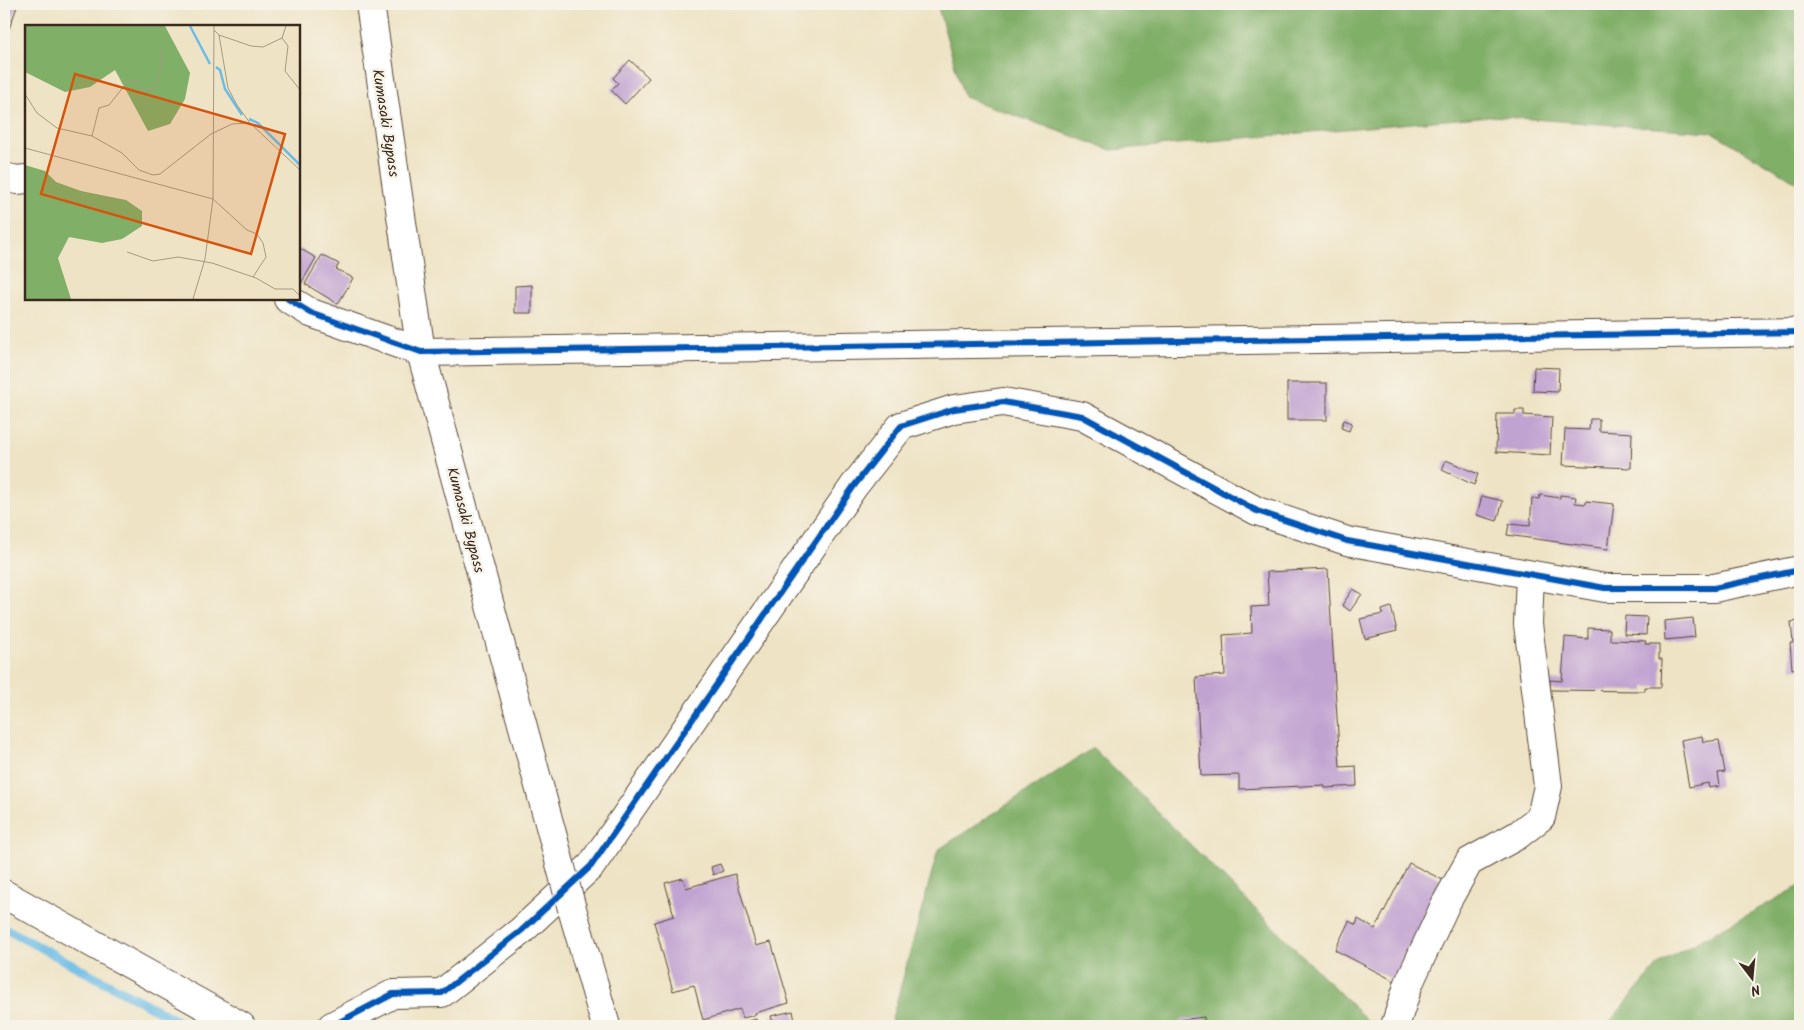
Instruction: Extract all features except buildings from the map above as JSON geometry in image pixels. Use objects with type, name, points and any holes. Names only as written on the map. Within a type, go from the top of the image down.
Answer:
[{"type":"main road","name":"Kumasaki Bypass","points":[[370,4],[420,352],[572,909],[606,1026]]},
{"type":"main road","points":[[4,177],[17,180],[25,179]]},
{"type":"main road","points":[[290,300],[311,313],[420,352],[1800,332]]},
{"type":"main road","points":[[332,1026],[393,994],[442,993],[521,931],[591,866],[854,486],[901,426],[954,409],[1003,402],[1082,416],[1256,511],[1347,541],[1605,588],[1714,588],[1800,570]]},
{"type":"main road","points":[[1395,1026],[1409,984],[1446,903],[1469,862],[1518,835],[1542,817],[1548,786],[1528,624],[1530,575]]},
{"type":"main road","points":[[4,894],[241,1026]]},
{"type":"green space","points":[[937,4],[1800,4],[1800,184],[1712,132],[1490,116],[1111,150],[964,97]]},
{"type":"green space","points":[[1093,748],[1373,1026],[890,1026],[938,850]]},
{"type":"green space","points":[[1800,886],[1800,1026],[1606,1026],[1661,962]]},
{"type":"waterway","points":[[4,928],[187,1026]]},
{"type":"cycle path","points":[[290,300],[311,313],[421,352],[1800,332]]},
{"type":"cycle path","points":[[332,1026],[393,994],[442,993],[521,931],[591,866],[854,486],[901,426],[954,409],[1003,402],[1082,416],[1257,511],[1347,541],[1605,588],[1714,588],[1800,570]]}]
